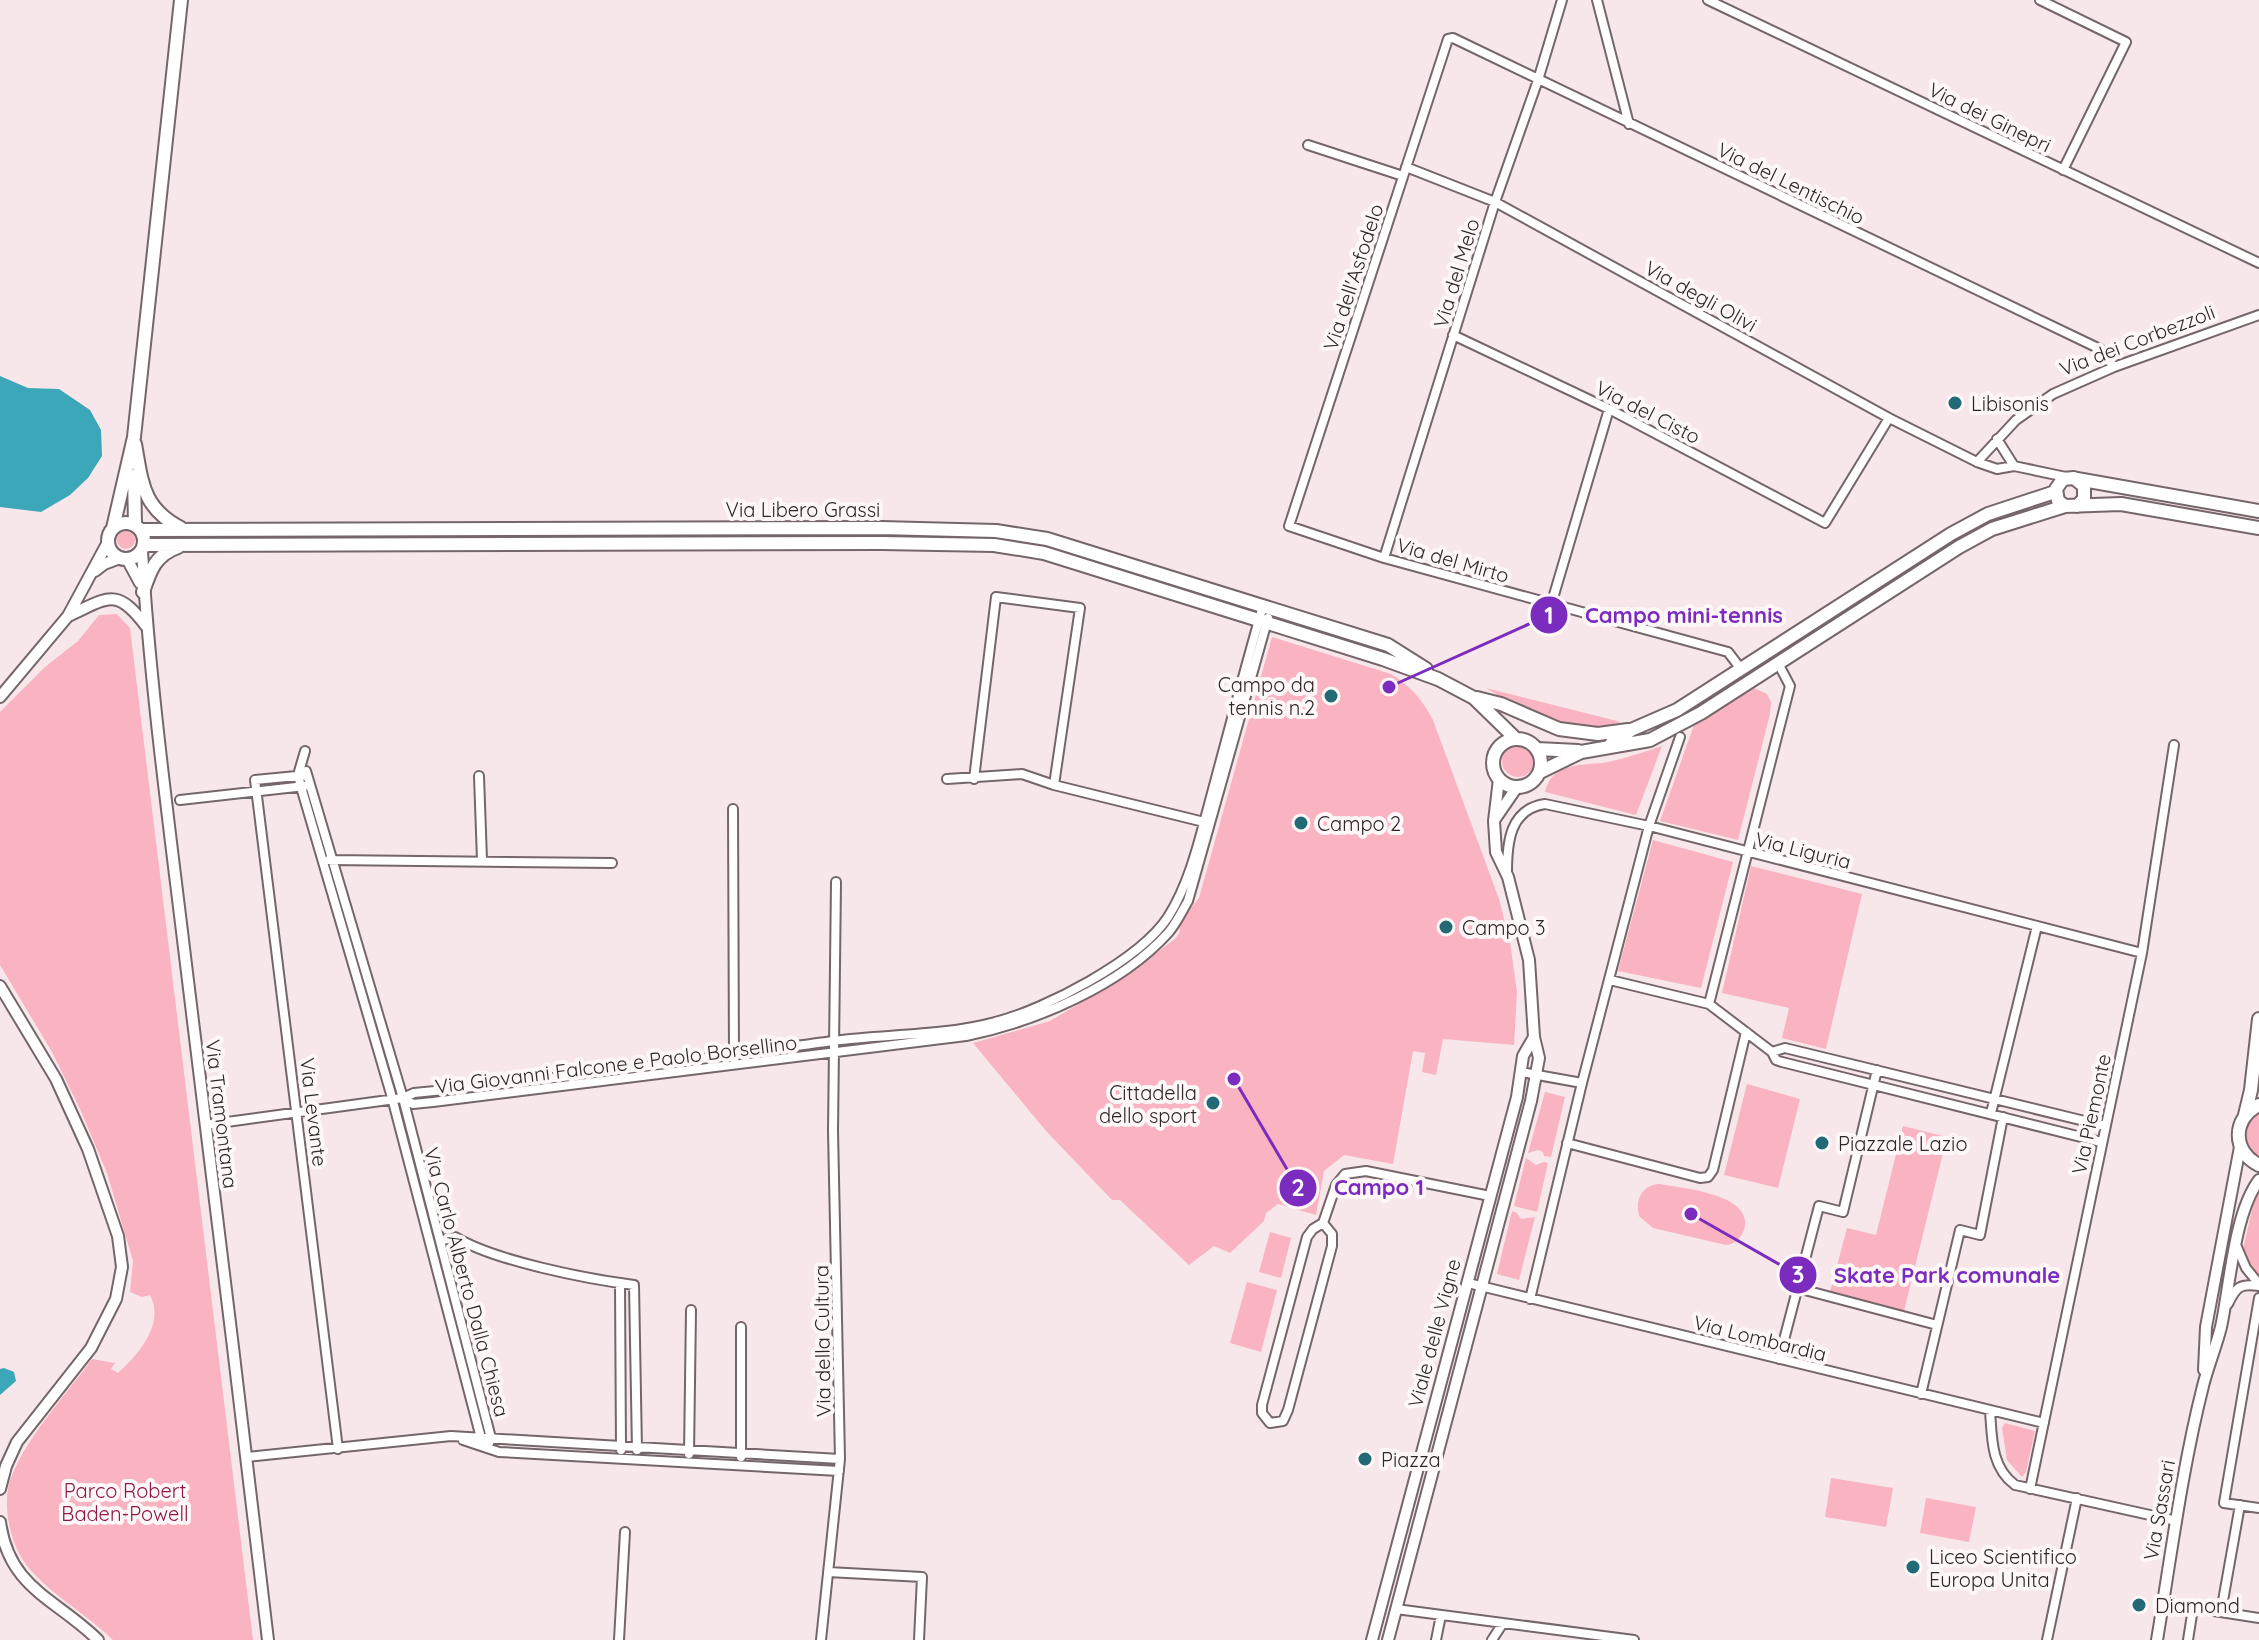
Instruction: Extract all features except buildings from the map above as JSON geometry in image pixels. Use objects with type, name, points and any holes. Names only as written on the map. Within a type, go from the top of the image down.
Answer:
[{"type":"main road","points":[[134,437],[138,527],[143,548],[123,559],[111,552],[108,542],[134,437],[181,0]]},
{"type":"main road","points":[[134,437],[143,492],[170,522],[186,530]]},
{"type":"main road","points":[[2064,484],[2058,501],[2071,506]]},
{"type":"main road","points":[[2064,484],[2259,511]]},
{"type":"main road","points":[[1515,738],[1500,745],[1494,754],[1493,764],[1499,779],[1517,787],[1533,781],[1540,772],[1581,752],[1650,740],[1701,713],[1778,663],[1908,571],[1951,534],[1988,514],[2064,484],[2084,486],[2085,495],[2071,506]]},
{"type":"main road","points":[[1609,745],[1631,730],[1677,710],[1908,571],[1992,529],[2071,506],[2121,504],[2259,528]]},
{"type":"main road","points":[[113,528],[125,522],[138,527]]},
{"type":"main road","name":"Via Libero Grassi","points":[[138,527],[186,530],[881,528],[996,531],[1047,539],[1388,645],[1438,679],[1474,698]]},
{"type":"main road","points":[[143,592],[153,564],[162,554],[183,545]]},
{"type":"main road","name":"Via Libero Grassi","points":[[143,548],[183,545],[994,545],[1044,553],[1438,679]]},
{"type":"main road","points":[[1474,698],[1501,704],[1559,729],[1598,734],[1631,730]]},
{"type":"main road","points":[[1474,698],[1515,738],[1528,741],[1537,749],[1541,760],[1540,772]]},
{"type":"main road","points":[[1496,718],[1500,745]]},
{"type":"main road","points":[[1537,749],[1581,752]]},
{"type":"main road","points":[[2259,1019],[2251,1090],[2238,1131],[2240,1147],[2248,1158],[2259,1165]]},
{"type":"main road","points":[[2245,1115],[2259,1105]]},
{"type":"street","name":"Via del Melo","points":[[1384,558],[1495,202],[1538,80],[1562,0]]},
{"type":"street","points":[[1597,0],[1629,124]]},
{"type":"street","name":"Via dei Ginepri","points":[[1708,0],[2259,263]]},
{"type":"street","points":[[2040,0],[2126,42],[2063,170]]},
{"type":"street","name":"Via del Lentischio","points":[[1448,39],[1453,38],[2100,349],[2114,367]]},
{"type":"street","name":"Via dell'Asfodelo","points":[[1289,526],[1448,39]]},
{"type":"street","name":"Via degli Olivi","points":[[1308,145],[1495,202],[1889,418],[1977,462]]},
{"type":"street","name":"Via dei Corbezzoli","points":[[1977,462],[2016,420],[2053,394],[2114,367],[2259,315]]},
{"type":"street","name":"Via del Cisto","points":[[1453,335],[1609,409],[1825,523],[1889,418]]},
{"type":"street","points":[[1551,605],[1609,409]]},
{"type":"street","points":[[1997,439],[2014,466]]},
{"type":"street","points":[[1977,462],[1997,469],[2014,466],[2041,472],[2064,484]]},
{"type":"street","name":"Via del Mirto","points":[[1289,526],[1384,558],[1728,652],[1741,669]]},
{"type":"street","points":[[0,697],[68,616],[108,542]]},
{"type":"street","name":"Via Tramontana","points":[[143,548],[147,628],[268,1640]]},
{"type":"street","points":[[91,575],[104,564],[123,559]]},
{"type":"street","name":"Via Tramontana","points":[[123,559],[134,569],[143,592]]},
{"type":"street","points":[[974,779],[996,597],[1080,608],[1054,785]]},
{"type":"street","points":[[68,616],[104,600],[121,599],[131,606],[147,628]]},
{"type":"street","name":"Via Giovanni Falcone e Paolo Borsellino","points":[[734,1059],[835,1053],[1003,1029],[1055,1003],[1147,943],[1168,917],[1193,870],[1267,608]]},
{"type":"street","points":[[1709,1004],[1790,686],[1778,663]]},
{"type":"street","points":[[1530,1299],[1649,826],[1680,737]]},
{"type":"street","name":"Via Piemonte","points":[[2030,1489],[2142,953],[2174,745]]},
{"type":"street","points":[[947,779],[1022,774],[1054,785],[1204,822]]},
{"type":"street","name":"Via Carlo Alberto Dalla Chiesa","points":[[255,780],[302,775],[440,1241],[491,1438],[487,1448]]},
{"type":"street","points":[[479,776],[482,860]]},
{"type":"street","name":"Via Giovanni Falcone e Paolo Borsellino","points":[[1193,870],[1204,822],[1220,776]]},
{"type":"street","name":"Viale delle Vigne","points":[[1388,1640],[1531,1101],[1539,1058],[1534,1037],[1529,960],[1508,877],[1496,852],[1494,821],[1499,779]]},
{"type":"street","name":"Via Levante","points":[[255,780],[338,1449]]},
{"type":"street","points":[[180,800],[305,786]]},
{"type":"street","points":[[1494,821],[1517,787]]},
{"type":"street","name":"Via Liguria","points":[[1508,877],[1507,849],[1511,830],[1520,815],[1534,806],[1545,804],[1649,826],[2142,953]]},
{"type":"street","points":[[733,809],[734,1059]]},
{"type":"street","points":[[327,860],[612,863]]},
{"type":"street","name":"Via della Cultura","points":[[821,1640],[840,1459],[833,1131],[836,882]]},
{"type":"street","points":[[1991,1113],[2037,926]]},
{"type":"street","points":[[1610,980],[1709,1004],[1782,1062],[2101,1142]]},
{"type":"street","points":[[0,986],[56,1079],[88,1149],[118,1236],[122,1267],[116,1299],[91,1348],[17,1442],[0,1489]]},
{"type":"street","name":"Via Giovanni Falcone e Paolo Borsellino","points":[[205,1125],[398,1098],[413,1104],[433,1102],[734,1059],[836,1041],[997,1022],[1055,1003]]},
{"type":"street","points":[[1567,1143],[1700,1178],[1708,1177],[1713,1170],[1746,1032]]},
{"type":"street","name":"Viale delle Vigne","points":[[1372,1640],[1517,1097],[1523,1056],[1534,1037]]},
{"type":"street","points":[[1772,1052],[1785,1048],[2105,1126]]},
{"type":"street","points":[[1779,1359],[1819,1206],[1843,1212],[1877,1070]]},
{"type":"street","points":[[1521,1072],[1582,1083]]},
{"type":"street","name":"Via Carlo Alberto Dalla Chiesa","points":[[398,1098],[481,1438],[487,1448]]},
{"type":"street","points":[[1921,1394],[1960,1230],[1980,1235],[2003,1117]]},
{"type":"street","name":"Via Sassari","points":[[2203,1388],[2206,1327],[2240,1147]]},
{"type":"street","points":[[1323,1223],[1332,1234],[1332,1246],[1288,1410],[1283,1421],[1270,1423],[1262,1413],[1262,1405],[1307,1237],[1323,1223],[1336,1185],[1345,1174],[1366,1171],[1490,1196]]},
{"type":"street","name":"Via Sassari","points":[[2157,1640],[2203,1388],[2223,1316],[2250,1191],[2259,1180]]},
{"type":"street","points":[[440,1241],[455,1237],[472,1247],[634,1285],[637,1460]]},
{"type":"street","points":[[2237,1247],[2246,1268],[2259,1285]]},
{"type":"street","points":[[620,1283],[621,1459]]},
{"type":"street","name":"Via Lombardia","points":[[1468,1283],[2044,1423]]},
{"type":"street","points":[[2223,1316],[2235,1289],[2243,1284],[2259,1285]]},
{"type":"street","points":[[1797,1288],[1937,1325]]},
{"type":"street","points":[[2259,1298],[2224,1503],[2259,1508]]},
{"type":"street","points":[[689,1463],[691,1310]]},
{"type":"street","points":[[740,1466],[741,1327]]},
{"type":"street","points":[[1990,1410],[1992,1444],[1998,1467],[2004,1477],[2015,1485],[2177,1521]]},
{"type":"street","points":[[247,1457],[451,1436],[840,1459]]},
{"type":"street","points":[[451,1436],[499,1452],[839,1471]]},
{"type":"street","points":[[2047,1640],[2077,1498]]},
{"type":"street","points":[[2221,1612],[2240,1505]]},
{"type":"street","points":[[0,1522],[9,1555],[24,1579],[44,1599],[68,1613],[98,1640]]},
{"type":"street","points":[[619,1640],[625,1532]]},
{"type":"street","points":[[828,1572],[922,1577],[919,1640]]},
{"type":"street","points":[[2163,1603],[2259,1618]]},
{"type":"street","points":[[2188,1640],[2193,1608]]},
{"type":"street","points":[[1396,1609],[1634,1640]]},
{"type":"street","points":[[1436,1640],[1441,1615]]},
{"type":"street","points":[[1492,1640],[1503,1623]]},
{"type":"green space","points":[[126,531],[133,533],[133,547],[126,549],[119,547],[117,540],[119,533]]},
{"type":"green space","name":"Parco Robert Baden-Powell","points":[[117,614],[130,628],[253,1640],[113,1640],[33,1573],[19,1554],[8,1520],[7,1496],[12,1475],[38,1430],[92,1359],[115,1363],[111,1369],[118,1373],[148,1338],[154,1317],[150,1295],[142,1297],[130,1292],[133,1261],[107,1173],[80,1109],[52,1052],[0,965],[0,712],[45,667],[78,641],[99,615]]},
{"type":"green space","points":[[1272,637],[1391,674],[1415,694],[1429,713],[1499,899],[1510,942],[1517,992],[1514,1045],[1443,1039],[1436,1075],[1422,1072],[1425,1053],[1413,1051],[1393,1164],[1344,1155],[1324,1171],[1316,1215],[1278,1204],[1230,1253],[1214,1246],[1189,1265],[1120,1200],[1112,1200],[1046,1131],[973,1043],[1050,1021],[1121,979],[1175,939],[1180,932],[1179,922],[1199,898]]},
{"type":"green space","points":[[1486,688],[1621,722],[1585,726],[1550,720]]},
{"type":"green space","points":[[1754,688],[1767,694],[1771,702],[1770,714],[1738,840],[1660,821],[1694,725]]},
{"type":"green space","points":[[1518,745],[1529,750],[1534,761],[1529,772],[1518,777],[1507,772],[1502,761],[1507,750]]},
{"type":"green space","points":[[1662,746],[1636,815],[1545,792],[1554,775],[1562,770],[1608,762]]},
{"type":"green space","points":[[1653,840],[1733,862],[1701,988],[1618,971]]},
{"type":"green space","points":[[1751,866],[1862,894],[1826,1049],[1782,1038],[1789,1008],[1722,993]]},
{"type":"green space","points":[[1747,1084],[1800,1099],[1778,1188],[1724,1175]]},
{"type":"green space","points":[[1545,1092],[1565,1097],[1551,1157],[1544,1156],[1538,1150],[1528,1153]]},
{"type":"green space","points":[[2259,1113],[2259,1156],[2249,1146],[2246,1134],[2249,1123]]},
{"type":"green space","points":[[1903,1126],[1947,1137],[1904,1311],[1830,1292],[1847,1228],[1876,1235]]},
{"type":"green space","points":[[1526,1158],[1536,1165],[1548,1163],[1537,1212],[1514,1206]]},
{"type":"green space","points":[[1659,1184],[1699,1191],[1728,1201],[1739,1208],[1745,1218],[1741,1236],[1726,1245],[1653,1228],[1639,1216],[1638,1204],[1644,1190]]},
{"type":"green space","points":[[2259,1187],[2259,1284],[2241,1258]]},
{"type":"green space","points":[[1512,1211],[1521,1219],[1535,1217],[1519,1280],[1497,1274]]},
{"type":"green space","points":[[1270,1232],[1291,1238],[1281,1278],[1259,1272]]},
{"type":"green space","points":[[1247,1282],[1277,1290],[1261,1352],[1230,1343]]},
{"type":"green space","points":[[2005,1423],[2035,1431],[2026,1472],[2022,1477],[2007,1460],[2002,1428]]},
{"type":"green space","points":[[1831,1478],[1893,1488],[1886,1527],[1825,1517]]},
{"type":"green space","points":[[1926,1498],[1976,1507],[1969,1542],[1920,1533]]},
{"type":"water","points":[[0,376],[28,388],[59,389],[90,410],[101,430],[102,456],[88,478],[70,495],[41,512],[0,507]]},
{"type":"water","points":[[0,1369],[14,1372],[16,1381],[0,1395]]},
{"type":"place","name":"Libisonis","points":[[1955,403]]},
{"type":"place","name":"Campo mini-tennis","points":[[1389,687]]},
{"type":"place","name":"Campo da tennis n.2","points":[[1331,696]]},
{"type":"place","name":"Campo 2","points":[[1301,823]]},
{"type":"place","name":"Campo 3","points":[[1446,927]]},
{"type":"place","name":"Campo 1","points":[[1234,1079]]},
{"type":"place","name":"Cittadella dello sport","points":[[1213,1103]]},
{"type":"place","name":"Piazzale Lazio","points":[[1822,1143]]},
{"type":"place","name":"Skate Park comunale","points":[[1691,1214]]},
{"type":"place","name":"Piazza","points":[[1365,1459]]},
{"type":"place","name":"Liceo Scientifico Europa Unita","points":[[1913,1567]]},
{"type":"place","name":"Diamond","points":[[2139,1605]]}]
